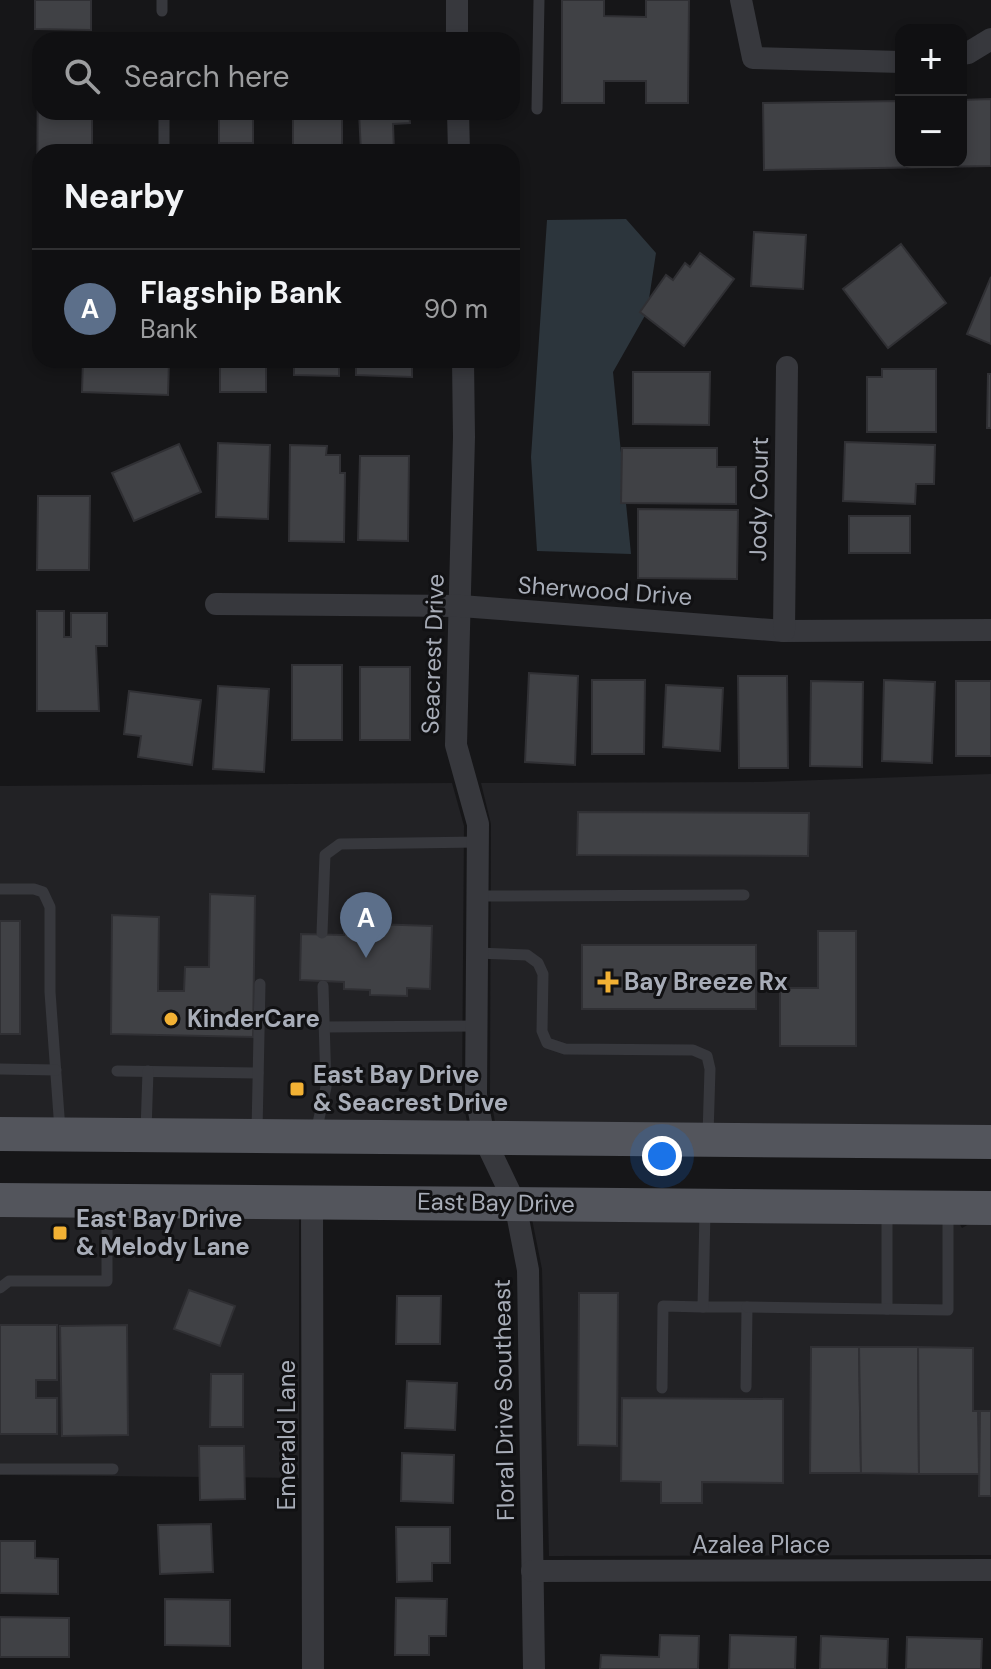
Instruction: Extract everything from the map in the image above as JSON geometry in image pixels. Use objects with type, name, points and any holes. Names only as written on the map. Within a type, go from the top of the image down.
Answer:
[{"type":"main road","points":[[0,1134],[991,1142]]},
{"type":"main road","name":"East Bay Drive","points":[[0,1200],[887,1207],[974,1204]]},
{"type":"street","points":[[457,0],[457,32]]},
{"type":"street","points":[[741,0],[753,58],[895,62]]},
{"type":"street","points":[[967,53],[991,39]]},
{"type":"street","points":[[458,120],[459,144]]},
{"type":"street","name":"Jody Court","points":[[784,631],[787,367]]},
{"type":"street","name":"Seacrest Drive","points":[[463,368],[461,606],[456,745],[478,824],[476,1095],[484,1138]]},
{"type":"street","name":"Sherwood Drive","points":[[216,604],[461,606],[784,631],[991,630]]},
{"type":"street","name":"Floral Drive Southeast","points":[[484,1138],[515,1203],[528,1270],[534,1669]]},
{"type":"street","name":"Emerald Lane","points":[[312,1201],[313,1669]]},
{"type":"street","name":"Azalea Place","points":[[532,1571],[991,1570]]},
{"type":"lane","points":[[537,109],[539,0]]},
{"type":"lane","points":[[164,120],[164,144]]},
{"type":"lane","points":[[322,933],[325,855],[340,844],[478,842]]},
{"type":"lane","points":[[0,889],[43,892],[50,907],[50,992],[60,1134]]},
{"type":"lane","points":[[477,896],[744,895]]},
{"type":"lane","points":[[477,953],[527,955],[538,963],[543,974],[542,1031],[547,1043],[565,1049],[693,1050],[707,1056],[710,1069],[708,1139]]},
{"type":"lane","points":[[257,1136],[260,984]]},
{"type":"lane","points":[[315,1136],[326,1087],[323,986]]},
{"type":"lane","points":[[324,1027],[477,1026]]},
{"type":"lane","points":[[0,1069],[56,1070]]},
{"type":"lane","points":[[117,1071],[258,1073]]},
{"type":"lane","points":[[146,1135],[148,1071]]},
{"type":"lane","points":[[0,1288],[9,1281],[107,1281],[107,1201]]},
{"type":"lane","points":[[662,1388],[663,1306],[948,1310],[974,1204]]},
{"type":"lane","points":[[703,1307],[705,1205]]},
{"type":"lane","points":[[887,1207],[887,1309]]},
{"type":"lane","points":[[746,1387],[747,1307]]},
{"type":"lane","points":[[0,1469],[113,1469]]},
{"type":"shaded area","points":[[626,219],[656,253],[647,312],[613,372],[631,554],[537,551],[531,457],[547,220]]},
{"type":"shaded area","points":[[991,774],[991,1126],[495,1122],[490,1094],[491,824],[481,783],[762,782]]},
{"type":"shaded area","points":[[452,783],[464,826],[462,1095],[467,1122],[0,1118],[0,786]]},
{"type":"shaded area","points":[[0,1216],[299,1217],[299,1478],[0,1475]]},
{"type":"shaded area","points":[[532,1219],[959,1223],[962,1228],[971,1223],[991,1223],[991,1555],[549,1556],[542,1269]]},
{"type":"building","points":[[35,0],[91,0],[91,30],[35,29]]},
{"type":"building","points":[[562,0],[604,0],[604,16],[646,17],[646,0],[689,0],[688,103],[646,103],[646,81],[604,81],[604,103],[562,103]]},
{"type":"building","points":[[991,99],[991,166],[967,166],[967,100]]},
{"type":"building","points":[[895,101],[895,168],[764,170],[763,103]]},
{"type":"building","points":[[38,120],[92,120],[92,144],[37,144]]},
{"type":"building","points":[[219,120],[253,120],[253,143],[219,143]]},
{"type":"building","points":[[293,120],[342,120],[342,144],[293,144]]},
{"type":"building","points":[[359,120],[410,120],[410,123],[393,124],[394,144],[361,144]]},
{"type":"building","points":[[754,232],[806,235],[803,289],[751,286]]},
{"type":"building","points":[[901,244],[946,303],[888,348],[843,289]]},
{"type":"building","points":[[700,253],[734,279],[684,346],[640,312],[666,275],[673,280],[685,263],[690,267]]},
{"type":"building","points":[[991,277],[991,344],[967,334]]},
{"type":"building","points":[[83,368],[169,368],[168,395],[82,392]]},
{"type":"building","points":[[220,368],[266,368],[266,392],[220,392]]},
{"type":"building","points":[[294,368],[339,368],[339,376],[294,375]]},
{"type":"building","points":[[356,368],[412,368],[412,377],[356,375]]},
{"type":"building","points":[[882,369],[936,369],[936,432],[867,432],[867,377],[882,377]]},
{"type":"building","points":[[633,372],[710,372],[709,425],[633,424]]},
{"type":"building","points":[[988,374],[991,374],[991,428],[987,428]]},
{"type":"building","points":[[845,442],[935,445],[934,484],[916,484],[915,504],[843,501]]},
{"type":"building","points":[[218,443],[270,445],[268,519],[216,517]]},
{"type":"building","points":[[179,444],[201,492],[134,521],[112,473]]},
{"type":"building","points":[[290,445],[327,446],[326,455],[340,455],[340,473],[345,473],[344,542],[289,541]]},
{"type":"building","points":[[622,448],[717,448],[717,467],[736,467],[736,504],[621,503]]},
{"type":"building","points":[[360,456],[409,456],[408,541],[358,540]]},
{"type":"building","points":[[38,496],[90,496],[89,570],[37,570]]},
{"type":"building","points":[[638,509],[738,510],[737,579],[638,578]]},
{"type":"building","points":[[849,516],[910,516],[910,553],[849,553]]},
{"type":"building","points":[[37,611],[64,611],[64,637],[71,637],[71,613],[107,613],[107,646],[96,646],[99,711],[37,711]]},
{"type":"building","points":[[292,665],[342,665],[342,740],[292,740]]},
{"type":"building","points":[[360,667],[410,667],[410,740],[360,740]]},
{"type":"building","points":[[529,673],[578,676],[575,765],[525,762]]},
{"type":"building","points":[[738,676],[787,676],[788,768],[739,768]]},
{"type":"building","points":[[592,680],[645,680],[644,754],[592,754]]},
{"type":"building","points":[[884,680],[935,682],[932,763],[882,761]]},
{"type":"building","points":[[811,681],[863,682],[862,767],[810,766]]},
{"type":"building","points":[[956,681],[991,681],[991,756],[956,756]]},
{"type":"building","points":[[666,685],[723,688],[720,751],[663,747]]},
{"type":"building","points":[[218,686],[269,689],[264,772],[213,769]]},
{"type":"building","points":[[129,691],[201,700],[192,765],[138,757],[141,736],[124,734]]},
{"type":"building","points":[[578,812],[809,813],[808,856],[577,855]]},
{"type":"building","points":[[210,894],[255,896],[253,1037],[111,1034],[112,915],[159,917],[158,991],[184,991],[185,967],[209,967]]},
{"type":"building","points":[[0,921],[20,921],[20,1034],[0,1034]]},
{"type":"building","points":[[344,923],[432,926],[430,989],[407,988],[407,996],[370,995],[370,990],[344,989],[344,982],[300,980],[301,934],[344,935]]},
{"type":"building","points":[[818,931],[856,931],[856,1046],[780,1046],[780,988],[818,988]]},
{"type":"building","points":[[582,945],[756,945],[756,1009],[582,1009]]},
{"type":"building","points":[[189,1290],[235,1306],[220,1346],[174,1329]]},
{"type":"building","points":[[579,1293],[618,1293],[617,1446],[578,1445]]},
{"type":"building","points":[[397,1296],[441,1296],[440,1344],[396,1344]]},
{"type":"building","points":[[0,1325],[57,1325],[57,1380],[36,1380],[36,1398],[57,1398],[57,1434],[0,1434]]},
{"type":"building","points":[[127,1325],[128,1435],[62,1436],[60,1326]]},
{"type":"building","points":[[811,1347],[859,1347],[861,1473],[810,1473]]},
{"type":"building","points":[[859,1347],[918,1347],[919,1474],[861,1473]]},
{"type":"building","points":[[918,1347],[973,1348],[973,1411],[978,1411],[979,1474],[919,1474]]},
{"type":"building","points":[[211,1374],[243,1374],[243,1427],[210,1427]]},
{"type":"building","points":[[407,1381],[457,1383],[455,1430],[405,1428]]},
{"type":"building","points":[[622,1398],[783,1399],[783,1483],[702,1482],[702,1503],[661,1503],[661,1482],[621,1481]]},
{"type":"building","points":[[980,1411],[991,1411],[991,1496],[979,1496]]},
{"type":"building","points":[[199,1446],[244,1446],[245,1499],[200,1500]]},
{"type":"building","points":[[402,1453],[454,1455],[453,1503],[401,1501]]},
{"type":"building","points":[[211,1524],[213,1572],[160,1574],[158,1525]]},
{"type":"building","points":[[396,1527],[450,1527],[450,1563],[432,1563],[432,1581],[397,1582]]},
{"type":"building","points":[[0,1541],[35,1541],[35,1558],[58,1559],[58,1594],[0,1593]]},
{"type":"building","points":[[396,1598],[447,1599],[446,1636],[429,1636],[429,1655],[395,1655]]},
{"type":"building","points":[[165,1599],[230,1600],[230,1646],[165,1645]]},
{"type":"building","points":[[0,1617],[69,1618],[69,1657],[0,1657]]},
{"type":"building","points":[[660,1635],[699,1636],[698,1669],[600,1669],[601,1655],[659,1657]]},
{"type":"building","points":[[730,1635],[796,1637],[795,1669],[729,1669]]},
{"type":"building","points":[[821,1636],[888,1639],[887,1669],[820,1669]]},
{"type":"building","points":[[907,1637],[982,1639],[981,1669],[906,1669]]},
{"type":"place","name":"Flagship Bank","points":[[366,958]]},
{"type":"place","name":"Bay Breeze Rx","points":[[608,982]]},
{"type":"place","name":"KinderCare","points":[[171,1019]]},
{"type":"place","name":"East Bay Drive & Seacrest Drive","points":[[297,1089]]},
{"type":"place","name":"East Bay Drive & Melody Lane","points":[[60,1233]]}]
